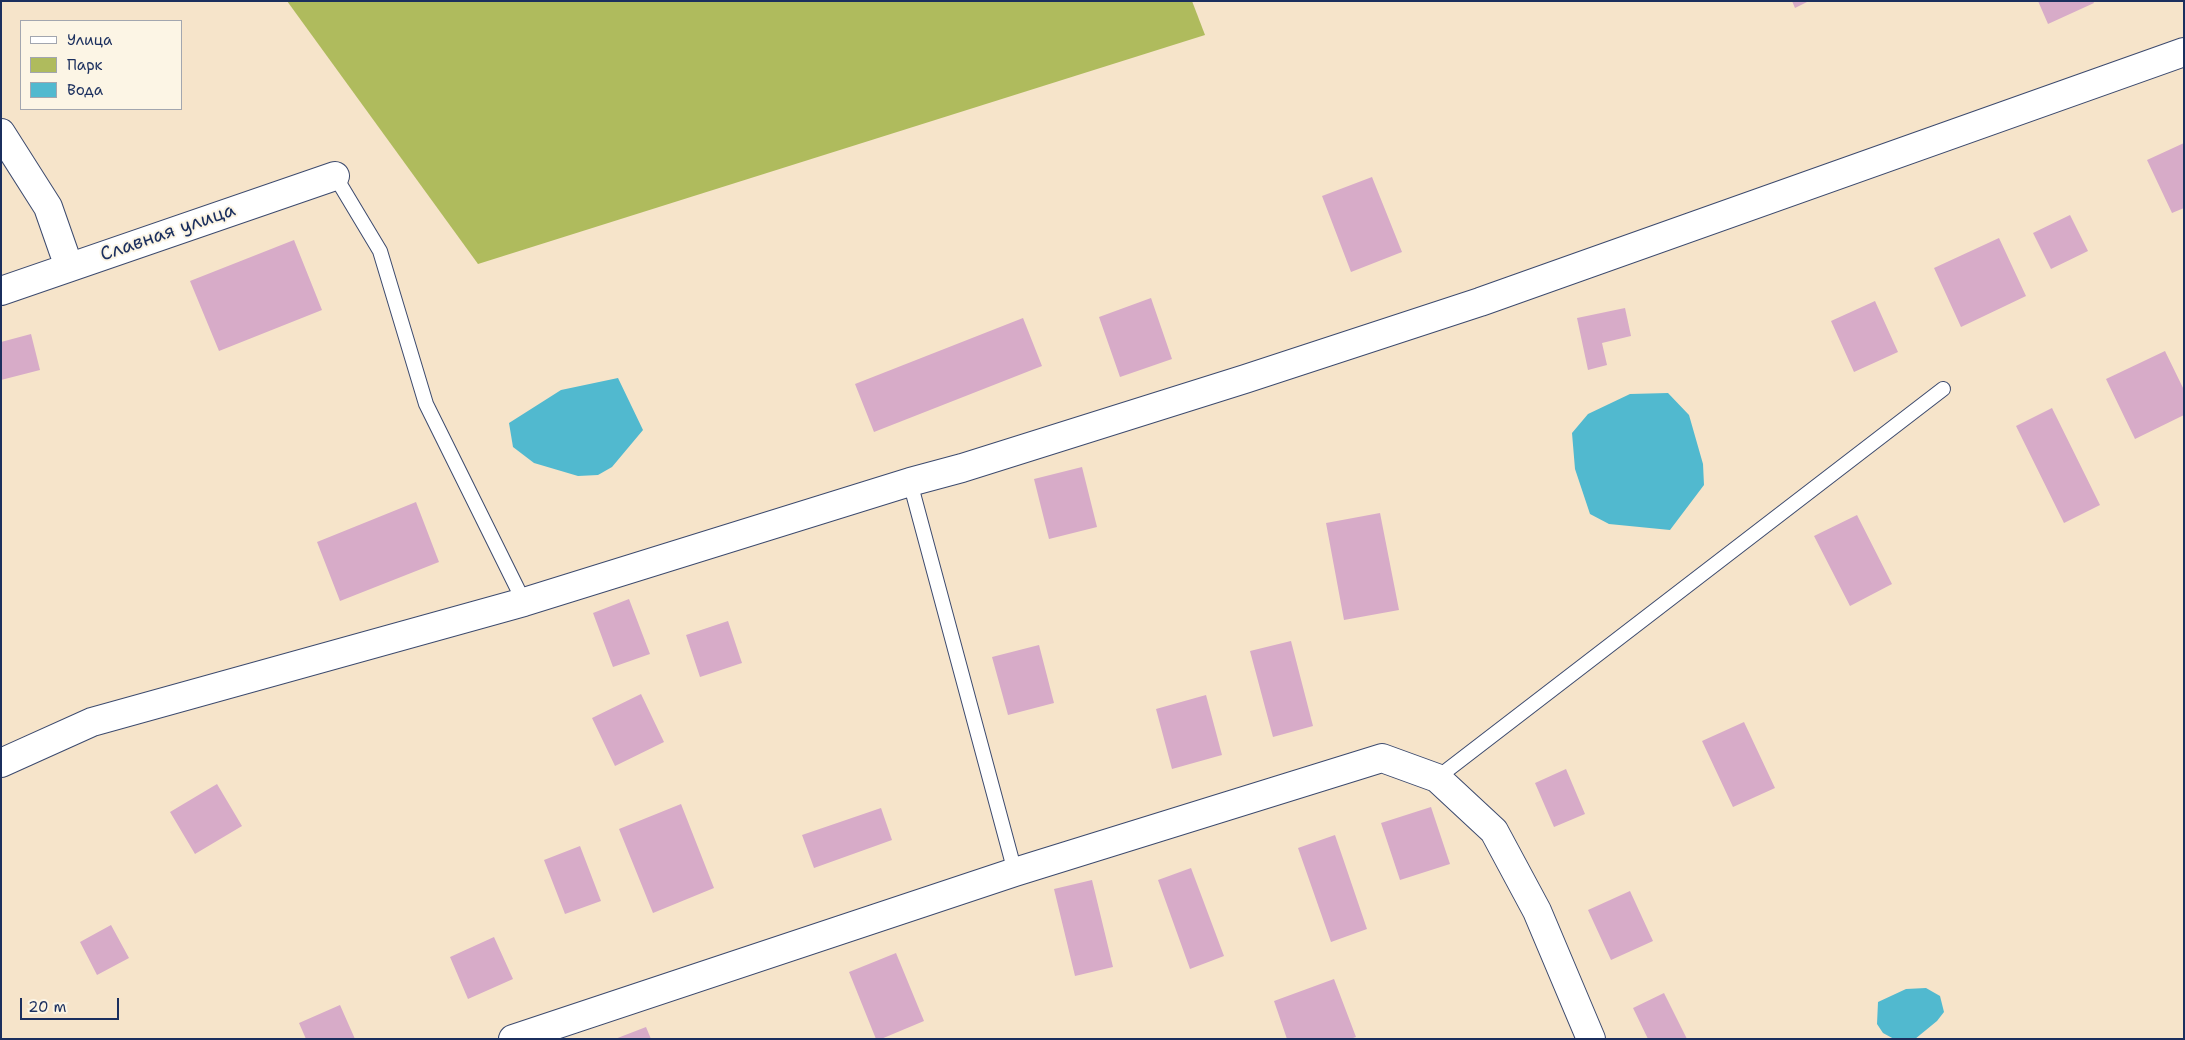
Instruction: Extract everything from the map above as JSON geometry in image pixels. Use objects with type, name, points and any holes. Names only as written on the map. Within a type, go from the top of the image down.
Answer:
[{"type":"street","points":[[1,763],[92,722],[524,602],[1236,382],[1480,302],[2184,52]]},
{"type":"street","points":[[1,133],[48,207],[70,267]]},
{"type":"street","name":"Славная улица","points":[[1,291],[335,176]]},
{"type":"street","points":[[513,1039],[1015,872],[1382,758],[1437,778],[1494,831],[1537,911],[1591,1039]]},
{"type":"lane","points":[[335,176],[380,251],[426,404],[524,602]]},
{"type":"lane","points":[[1437,778],[1942,389]]},
{"type":"lane","points":[[910,482],[1015,872]]},
{"type":"green space","points":[[287,1],[1192,1],[1205,35],[478,264]]},
{"type":"water","points":[[618,378],[643,430],[612,467],[598,475],[578,476],[534,463],[513,447],[509,423],[561,390]]},
{"type":"water","points":[[1668,393],[1689,415],[1703,464],[1704,485],[1670,530],[1609,524],[1590,514],[1575,469],[1572,433],[1588,414],[1630,394]]},
{"type":"water","points":[[1926,988],[1940,996],[1944,1012],[1937,1021],[1915,1039],[1894,1039],[1883,1033],[1877,1024],[1878,1002],[1906,989]]},
{"type":"building","points":[[1792,1],[1809,1],[1795,8]]},
{"type":"building","points":[[2038,1],[2093,1],[2094,3],[2048,24]]},
{"type":"building","points":[[2184,143],[2184,208],[2172,213],[2147,160]]},
{"type":"building","points":[[1372,177],[1402,252],[1351,272],[1322,196]]},
{"type":"building","points":[[2070,215],[2088,251],[2051,269],[2033,233]]},
{"type":"building","points":[[1999,238],[2026,296],[1961,327],[1934,268]]},
{"type":"building","points":[[294,240],[322,310],[219,351],[190,281]]},
{"type":"building","points":[[1151,298],[1172,359],[1120,377],[1099,317]]},
{"type":"building","points":[[1875,301],[1898,352],[1854,372],[1831,321]]},
{"type":"building","points":[[1625,308],[1631,336],[1602,343],[1607,365],[1588,370],[1577,318]]},
{"type":"building","points":[[1023,318],[1042,366],[874,432],[855,384]]},
{"type":"building","points":[[31,334],[40,370],[1,380],[1,342]]},
{"type":"building","points":[[2165,351],[2184,390],[2184,415],[2135,439],[2106,379]]},
{"type":"building","points":[[2052,408],[2100,505],[2064,523],[2016,426]]},
{"type":"building","points":[[1082,467],[1097,527],[1049,539],[1034,479]]},
{"type":"building","points":[[416,502],[439,562],[340,601],[317,542]]},
{"type":"building","points":[[1380,513],[1399,610],[1344,620],[1326,523]]},
{"type":"building","points":[[1857,515],[1892,584],[1850,606],[1814,536]]},
{"type":"building","points":[[629,599],[650,654],[613,667],[593,613]]},
{"type":"building","points":[[728,621],[742,663],[700,677],[686,635]]},
{"type":"building","points":[[1291,641],[1313,726],[1273,737],[1250,651]]},
{"type":"building","points":[[1039,645],[1054,703],[1008,715],[992,657]]},
{"type":"building","points":[[641,694],[664,742],[615,766],[592,718]]},
{"type":"building","points":[[1206,695],[1222,755],[1172,769],[1156,709]]},
{"type":"building","points":[[1744,722],[1775,788],[1733,807],[1702,741]]},
{"type":"building","points":[[1566,769],[1585,814],[1554,827],[1535,783]]},
{"type":"building","points":[[217,784],[242,826],[195,854],[170,812]]},
{"type":"building","points":[[681,804],[714,888],[653,913],[619,829]]},
{"type":"building","points":[[1431,807],[1450,864],[1400,880],[1381,823]]},
{"type":"building","points":[[881,808],[892,840],[814,868],[802,835]]},
{"type":"building","points":[[1335,835],[1367,929],[1331,942],[1298,848]]},
{"type":"building","points":[[580,846],[601,901],[565,914],[544,860]]},
{"type":"building","points":[[1191,868],[1224,956],[1190,969],[1158,880]]},
{"type":"building","points":[[1092,880],[1113,967],[1075,976],[1054,889]]},
{"type":"building","points":[[1630,891],[1653,941],[1611,960],[1588,910]]},
{"type":"building","points":[[111,925],[129,958],[97,975],[80,942]]},
{"type":"building","points":[[494,937],[513,979],[468,999],[450,957]]},
{"type":"building","points":[[896,953],[924,1021],[881,1039],[876,1039],[849,972]]},
{"type":"building","points":[[1334,979],[1356,1037],[1350,1039],[1287,1039],[1274,1001]]},
{"type":"building","points":[[1664,993],[1687,1039],[1648,1039],[1633,1008]]},
{"type":"building","points":[[340,1005],[355,1039],[306,1039],[299,1023]]},
{"type":"building","points":[[646,1027],[651,1039],[615,1039]]}]
